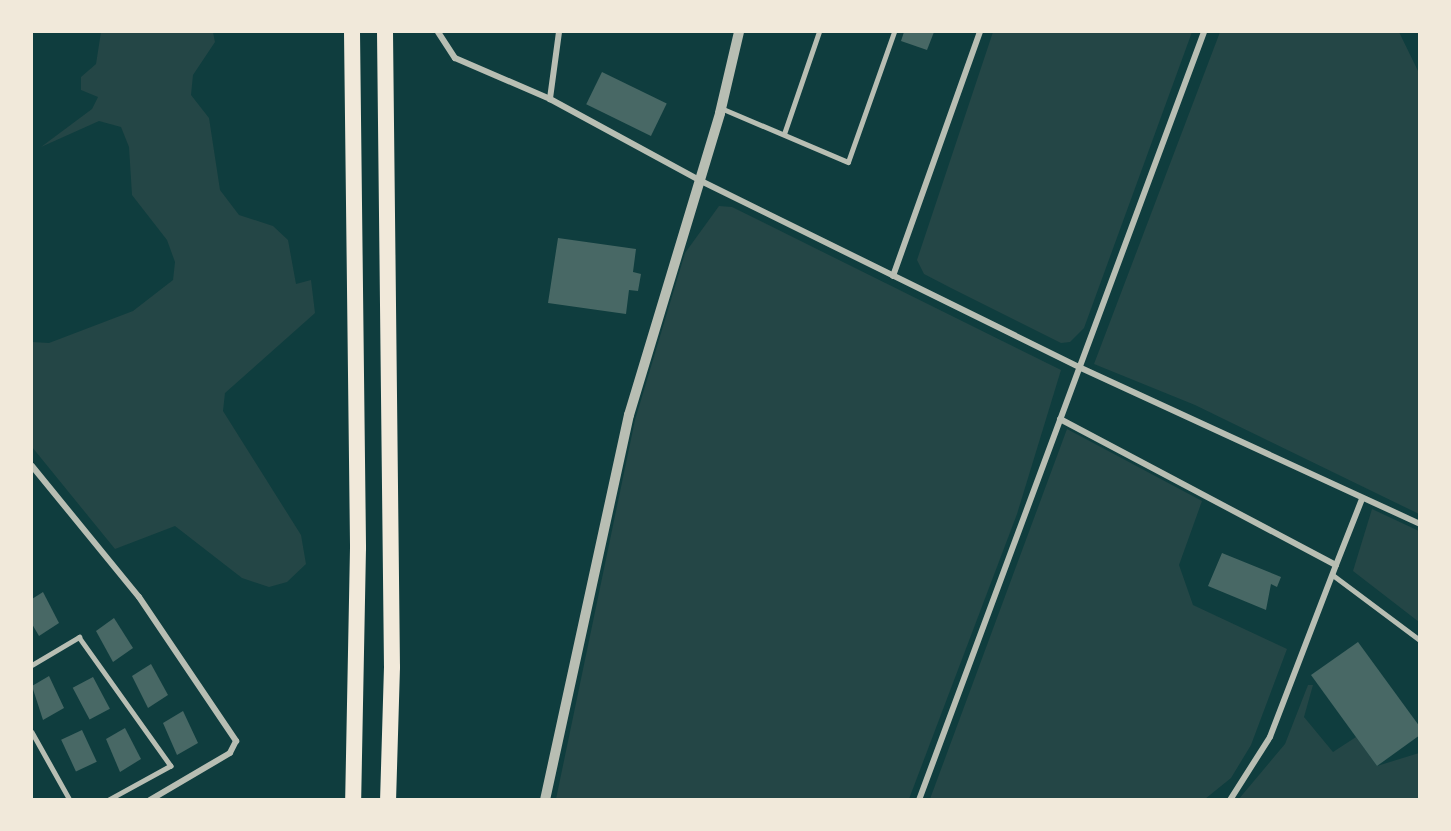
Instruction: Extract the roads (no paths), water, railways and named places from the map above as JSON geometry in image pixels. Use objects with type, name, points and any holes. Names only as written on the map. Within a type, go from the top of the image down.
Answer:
[{"type":"highway","points":[[352,32],[358,548],[353,800]]},
{"type":"highway","points":[[386,32],[392,667],[388,800]]},
{"type":"street","points":[[438,32],[455,58],[550,99],[699,180],[1080,368],[1419,524]]},
{"type":"street","points":[[550,99],[559,32]]},
{"type":"street","points":[[545,800],[629,415],[721,108],[739,32]]},
{"type":"street","points":[[893,276],[980,32]]},
{"type":"street","points":[[919,800],[1204,32]]},
{"type":"street","points":[[1060,419],[1336,565]]},
{"type":"street","points":[[32,466],[139,597],[236,741],[230,753],[150,800]]},
{"type":"street","points":[[1230,800],[1270,737],[1362,499]]},
{"type":"lane","points":[[784,134],[819,32]]},
{"type":"lane","points":[[721,108],[848,162],[894,32]]},
{"type":"lane","points":[[1333,574],[1419,640]]},
{"type":"lane","points":[[32,664],[80,637],[171,766],[109,800]]},
{"type":"lane","points":[[32,732],[70,800]]}]
